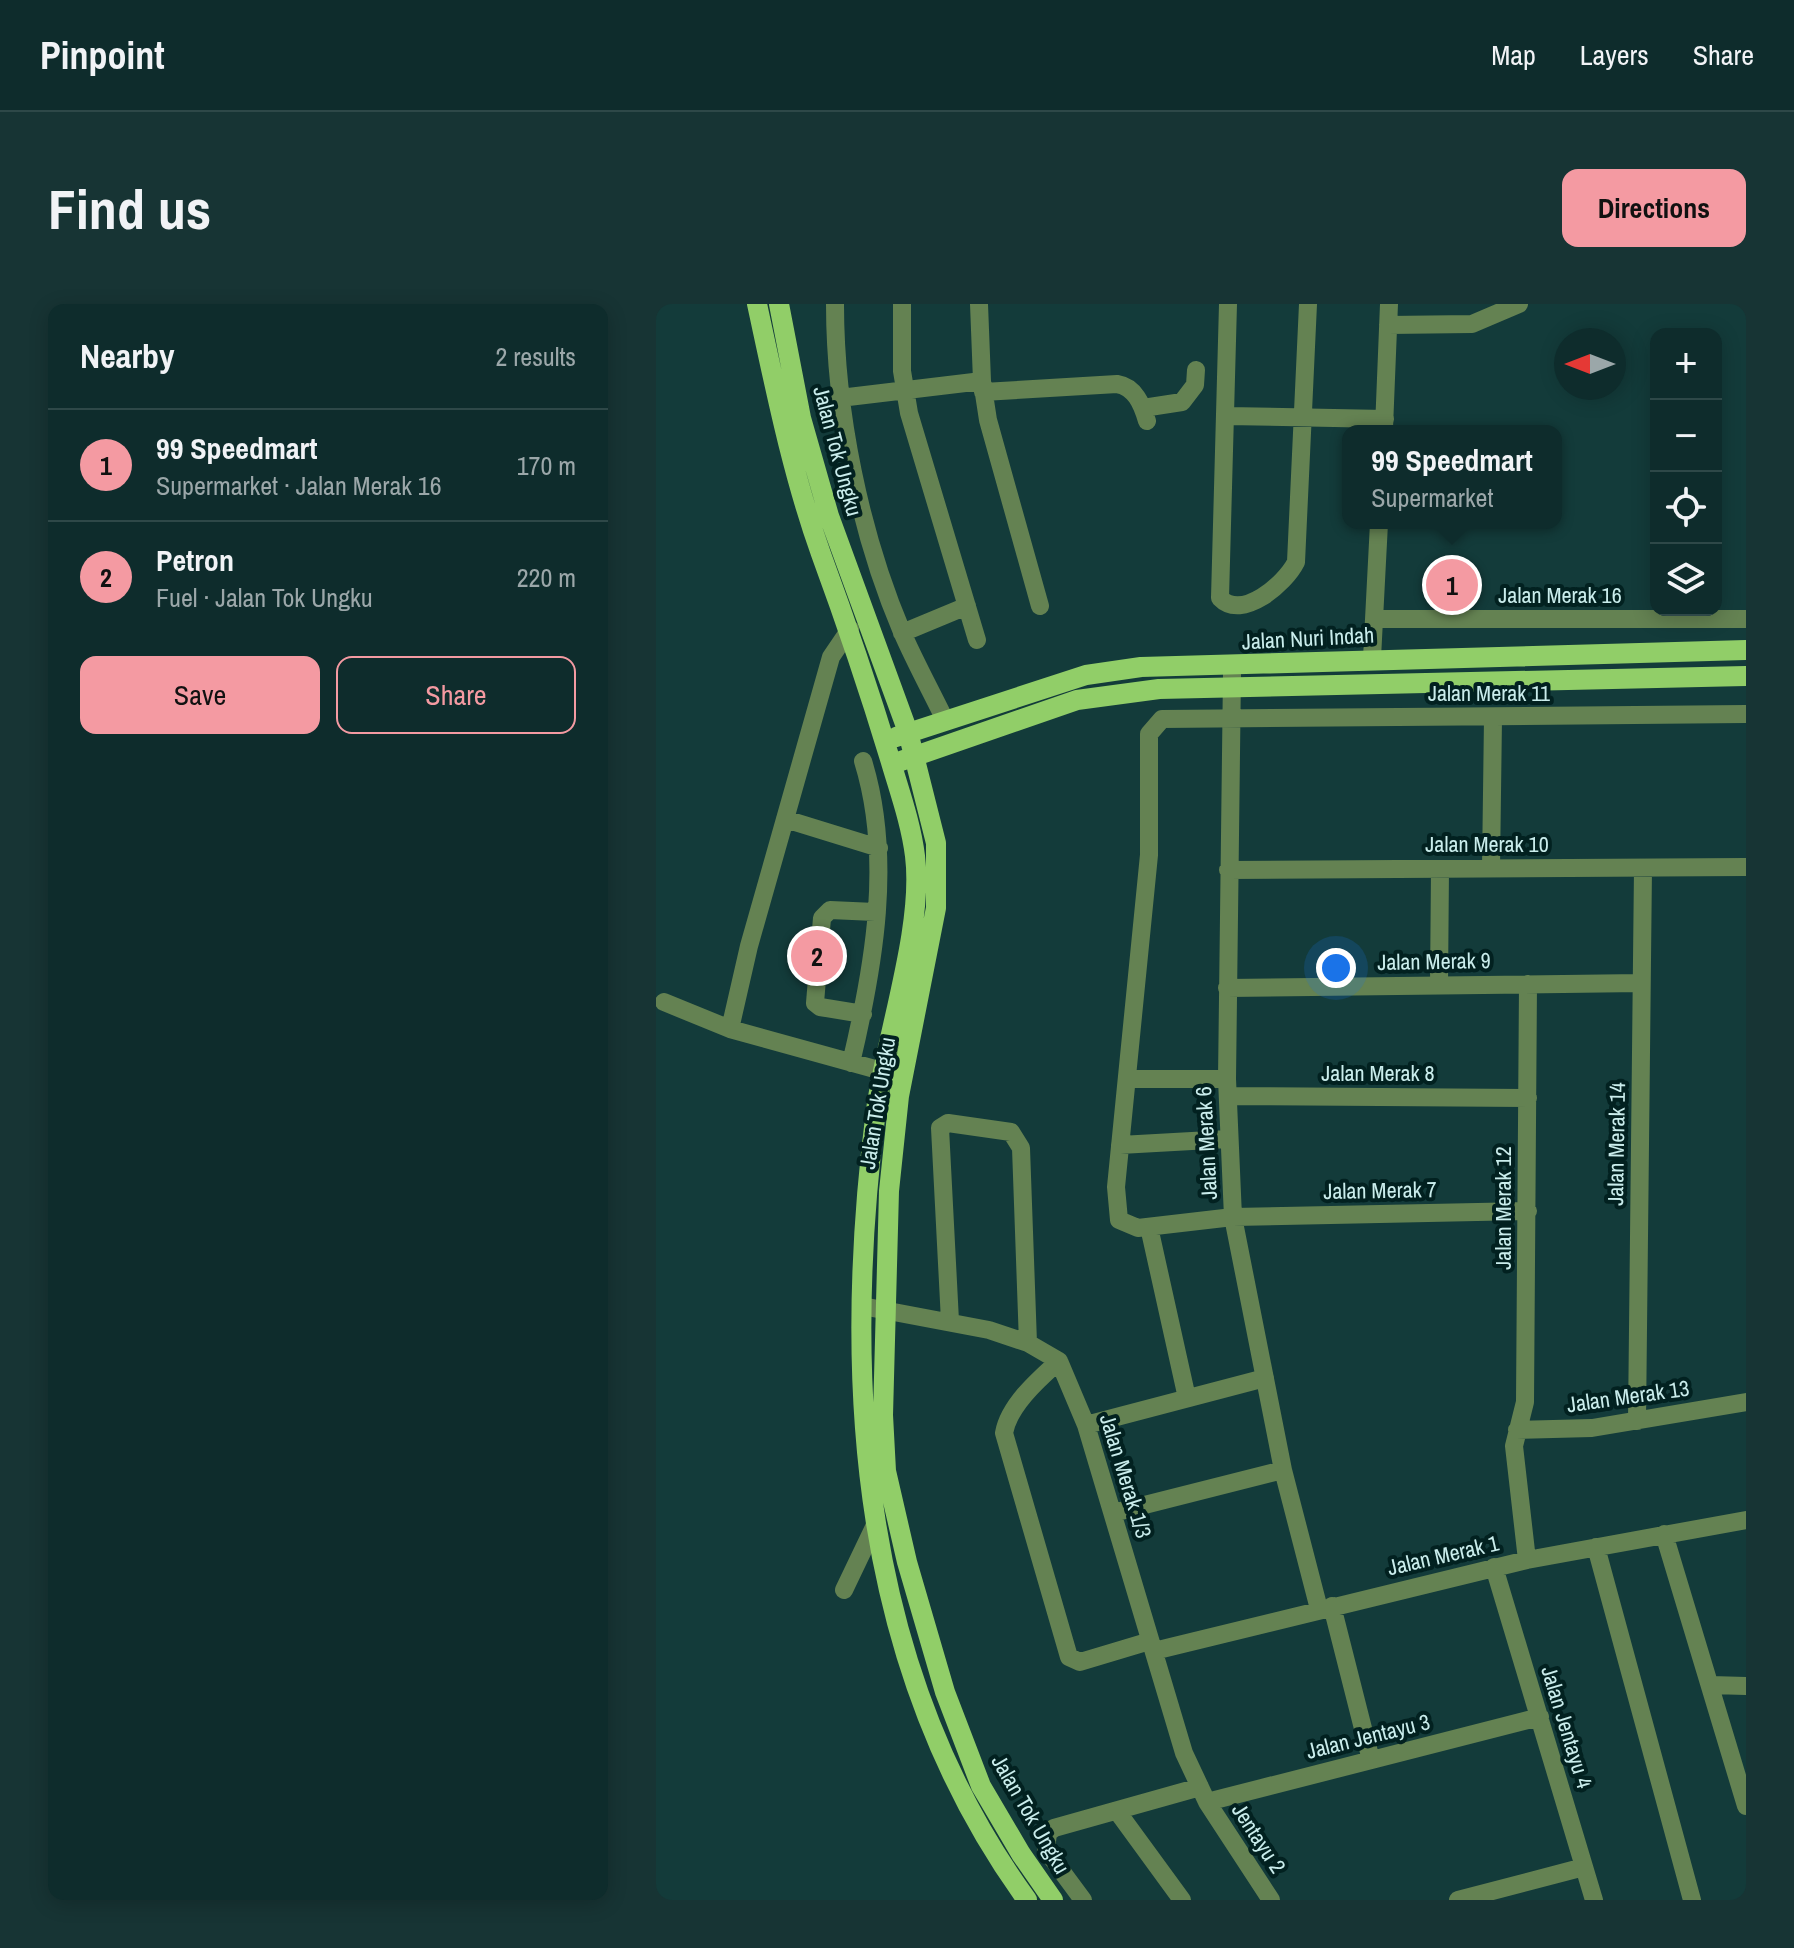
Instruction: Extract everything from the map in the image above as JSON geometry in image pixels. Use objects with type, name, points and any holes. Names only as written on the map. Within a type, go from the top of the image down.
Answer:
[{"type":"main road","name":"Jalan Tok Ungku","points":[[757,304],[795,466],[819,550],[850,629],[905,811],[916,858],[911,923],[882,1071],[870,1159],[860,1377],[868,1483],[916,1682],[955,1785],[976,1826],[1027,1900]]},
{"type":"main road","name":"Jalan Tok Ungku","points":[[779,304],[801,418],[825,502],[908,732],[936,843],[936,908],[899,1096],[889,1191],[883,1415],[886,1471],[907,1562],[945,1692],[981,1786],[1021,1854],[1053,1900]]},
{"type":"main road","name":"Jalan Nuri Indah","points":[[884,741],[1086,675],[1141,667],[1232,667],[1372,658],[1746,650]]},
{"type":"main road","points":[[891,764],[1077,700],[1159,689],[1746,676]]},
{"type":"street","points":[[835,304],[843,425],[880,572],[902,633],[945,720]]},
{"type":"street","points":[[902,304],[906,391],[977,640]]},
{"type":"street","points":[[979,304],[983,387],[1040,606]]},
{"type":"street","points":[[1228,304],[1220,598],[1227,605],[1235,607],[1251,602],[1284,581],[1296,562],[1308,304]]},
{"type":"street","points":[[1227,416],[1384,425],[1389,304]]},
{"type":"street","points":[[1388,325],[1472,324],[1519,304]]},
{"type":"street","points":[[840,398],[983,387],[1117,384],[1133,392],[1145,414],[1182,402],[1195,385],[1196,370]]},
{"type":"street","points":[[1372,658],[1379,529]]},
{"type":"street","points":[[902,633],[967,606]]},
{"type":"street","name":"Jalan Merak 16","points":[[1374,619],[1746,619]]},
{"type":"street","points":[[730,1029],[831,657],[850,629]]},
{"type":"street","name":"Jalan Merak 6","points":[[1232,667],[1227,1088],[1233,1217],[1283,1470],[1371,1760]]},
{"type":"street","name":"Jalan Merak 11","points":[[1119,1220],[1116,1187],[1149,855],[1149,734],[1162,719],[1746,714]]},
{"type":"street","points":[[1491,868],[1493,718]]},
{"type":"street","points":[[851,1063],[863,1014],[879,848],[877,821],[863,761]]},
{"type":"street","points":[[877,821],[905,811]]},
{"type":"street","points":[[785,819],[879,848]]},
{"type":"street","name":"Jalan Merak 10","points":[[1228,870],[1746,867]]},
{"type":"street","name":"Jalan Merak 14","points":[[1637,1421],[1643,868]]},
{"type":"street","points":[[1439,985],[1440,869]]},
{"type":"street","points":[[863,1014],[820,1007],[815,1003],[822,918],[830,910],[875,912]]},
{"type":"street","name":"Jalan Merak 9","points":[[1227,988],[1641,983]]},
{"type":"street","name":"Jalan Merak 12","points":[[1527,1560],[1516,1468],[1517,1430],[1525,1402],[1528,984]]},
{"type":"street","points":[[664,1002],[730,1029],[882,1071]]},
{"type":"street","name":"Jalan Merak 8","points":[[1127,1079],[1227,1088],[1528,1098]]},
{"type":"street","points":[[943,1320],[941,1125],[948,1123],[1011,1132],[1021,1148],[1028,1343]]},
{"type":"street","points":[[1120,1145],[1228,1139]]},
{"type":"street","name":"Jalan Merak 7","points":[[1119,1220],[1127,1226],[1149,1227],[1233,1217],[1528,1211]]},
{"type":"street","points":[[1149,1227],[1187,1398]]},
{"type":"street","points":[[862,1306],[943,1320],[1028,1343],[1059,1361]]},
{"type":"street","name":"Jalan Merak 1/3","points":[[1059,1361],[1086,1425],[1184,1753],[1203,1795]]},
{"type":"street","name":"Jalan Merak 1","points":[[1059,1361],[1035,1382],[1008,1419],[1004,1433],[1069,1657],[1080,1662],[1494,1567],[1746,1520]]},
{"type":"street","points":[[1086,1425],[1265,1378]]},
{"type":"street","name":"Jalan Merak 13","points":[[1517,1430],[1549,1431],[1637,1421],[1746,1402]]},
{"type":"street","points":[[1113,1513],[1283,1470]]},
{"type":"street","points":[[844,1590],[876,1523]]},
{"type":"street","points":[[1664,1534],[1746,1806]]},
{"type":"street","points":[[1596,1547],[1692,1900]]},
{"type":"street","name":"Jalan Jentayu 4","points":[[1494,1567],[1594,1900]]},
{"type":"street","points":[[1711,1685],[1746,1686]]},
{"type":"street","name":"Jalan Jentayu 3","points":[[1083,1900],[1046,1850],[1048,1833],[1117,1811],[1371,1760],[1540,1717]]},
{"type":"street","name":"Jentayu 2","points":[[1203,1795],[1271,1900]]},
{"type":"street","points":[[1117,1811],[1182,1900]]},
{"type":"street","points":[[1458,1900],[1510,1894],[1584,1867]]},
{"type":"place","name":"99 Speedmart","points":[[1452,585]]},
{"type":"place","name":"Petron","points":[[817,956]]}]
